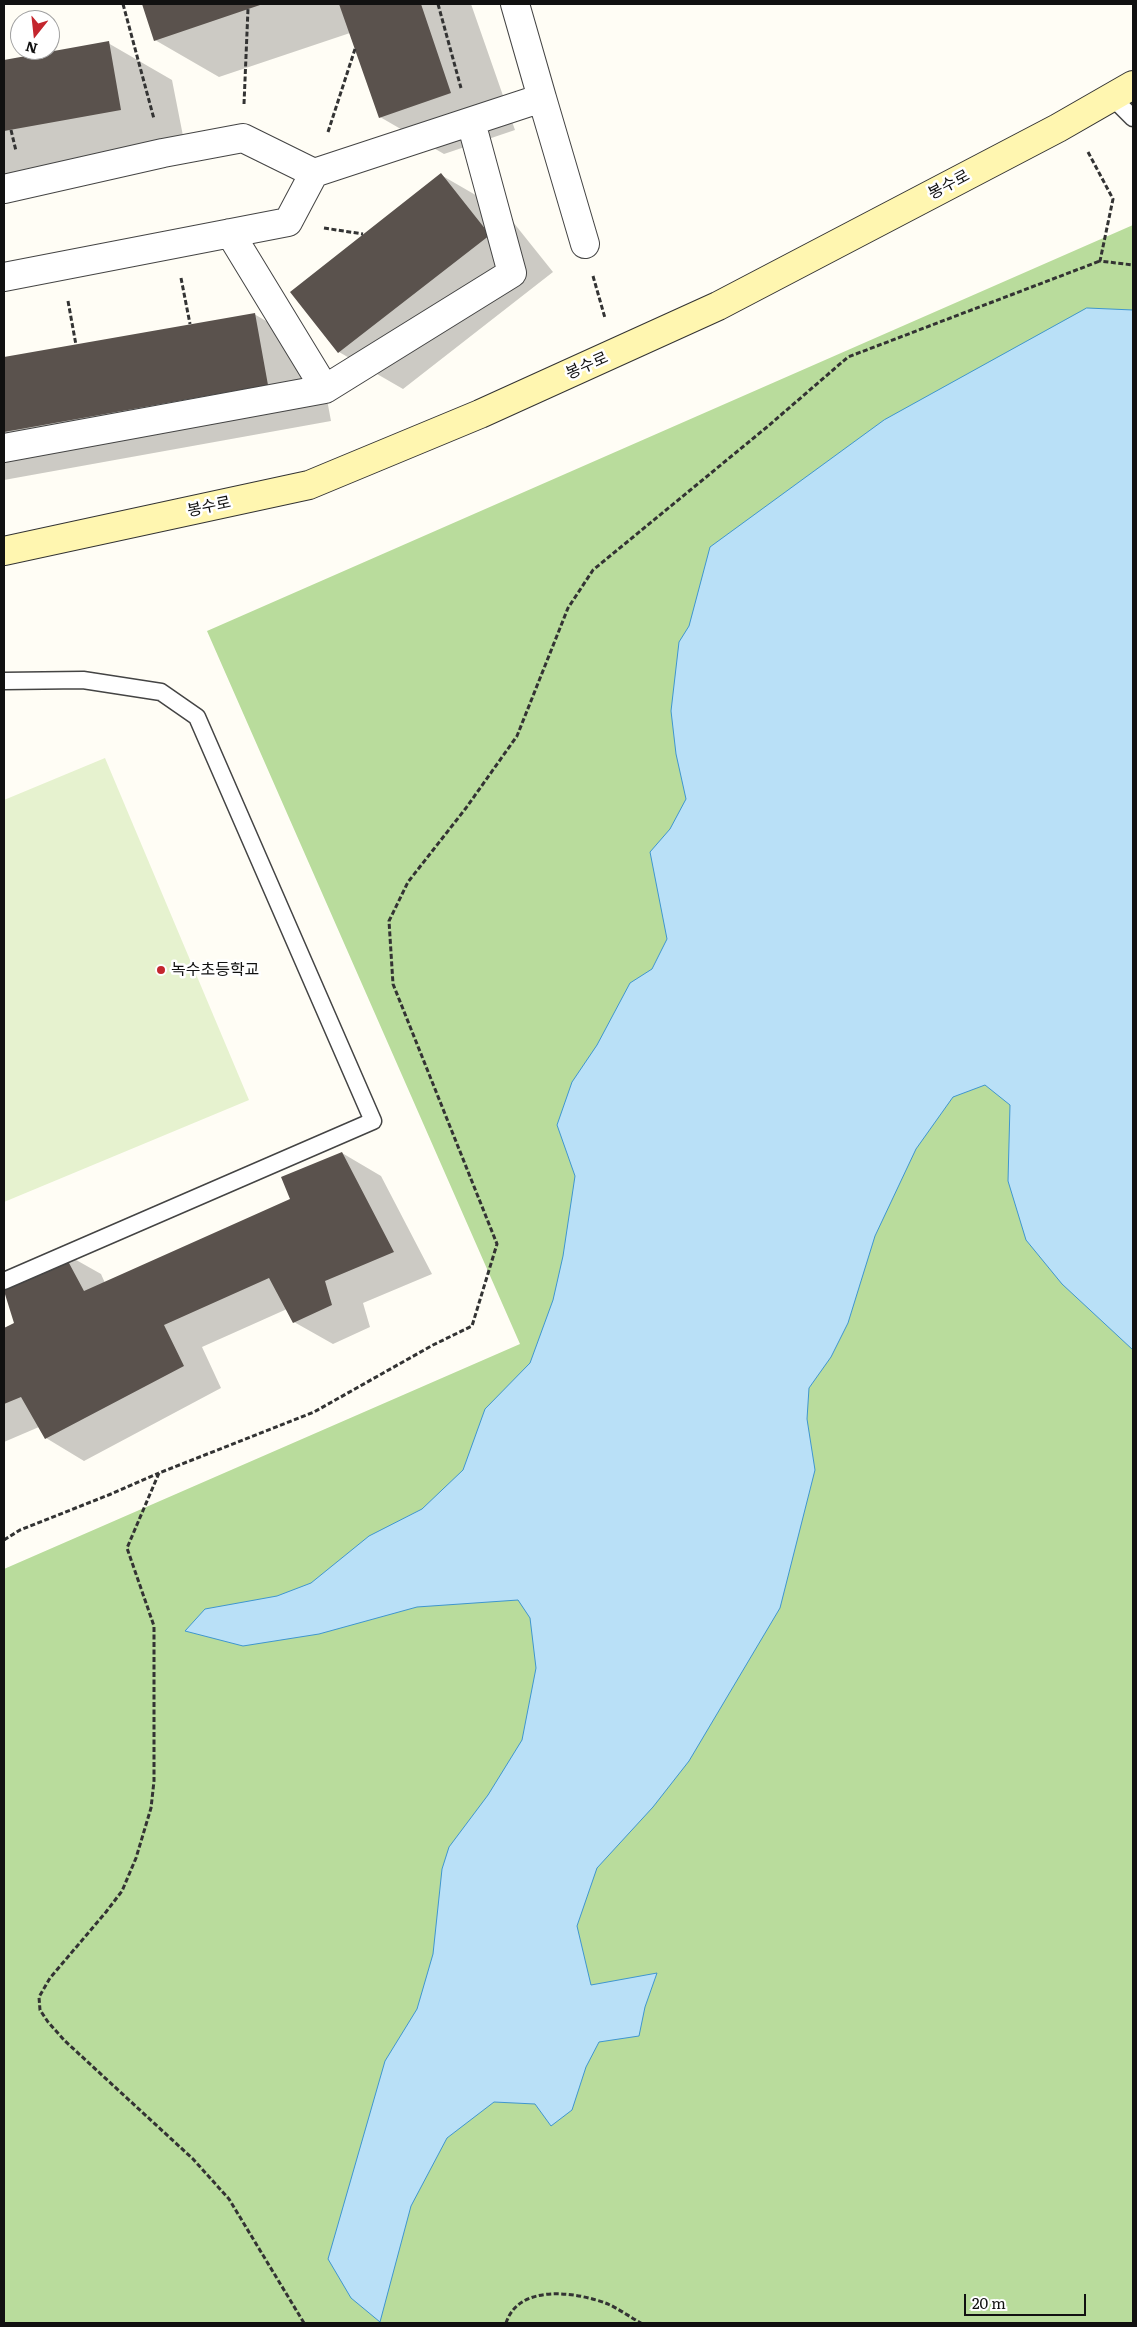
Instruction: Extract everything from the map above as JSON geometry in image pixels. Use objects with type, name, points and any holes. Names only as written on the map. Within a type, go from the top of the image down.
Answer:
[{"type":"main road","name":"봉수로","points":[[4,551],[309,485],[480,414],[718,306],[1126,92]]},
{"type":"street","points":[[515,4],[585,244]]},
{"type":"street","points":[[4,277],[288,222],[314,173],[542,98]]},
{"type":"street","points":[[4,448],[325,389],[512,273],[471,122]]},
{"type":"street","points":[[4,189],[163,153],[243,138],[314,173]]},
{"type":"street","points":[[230,233],[325,389]]},
{"type":"lane","points":[[1126,92],[1133,118]]},
{"type":"lane","points":[[4,681],[83,680],[161,692],[197,716],[374,1122],[4,1281]]},
{"type":"path","points":[[123,4],[163,153]]},
{"type":"path","points":[[438,4],[471,122]]},
{"type":"path","points":[[243,138],[248,9]]},
{"type":"path","points":[[314,173],[354,49]]},
{"type":"path","points":[[1071,120],[1113,199],[1100,261]]},
{"type":"path","points":[[175,244],[190,324]]},
{"type":"path","points":[[585,244],[615,353]]},
{"type":"path","points":[[4,1540],[20,1530],[314,1412],[433,1345],[472,1326],[497,1244],[393,984],[389,921],[408,882],[466,808],[517,736],[568,608],[593,570],[848,357],[1100,261],[1133,265]]},
{"type":"path","points":[[61,266],[76,345]]},
{"type":"path","points":[[159,1473],[127,1548],[154,1626],[154,1781],[151,1808],[136,1858],[122,1891],[50,1978],[40,1997],[40,2010],[65,2041],[193,2159],[229,2199],[304,2323]]},
{"type":"path","points":[[506,2323],[515,2307],[526,2299],[541,2295],[566,2295],[592,2299],[609,2305],[641,2323]]},
{"type":"green space","points":[[1133,225],[1133,2323],[4,2323],[4,1569],[520,1344],[207,631]]},
{"type":"green space","points":[[105,758],[249,1100],[4,1202],[4,800]]},
{"type":"water","points":[[1087,308],[1133,310],[1133,1350],[1062,1284],[1026,1240],[1008,1181],[1010,1105],[985,1085],[953,1097],[916,1149],[875,1236],[848,1323],[831,1357],[809,1388],[807,1419],[815,1470],[780,1608],[689,1761],[653,1807],[597,1868],[577,1926],[591,1985],[657,1973],[645,2007],[639,2036],[599,2042],[586,2067],[572,2110],[551,2126],[535,2104],[494,2102],[447,2138],[411,2206],[380,2322],[351,2298],[328,2259],[385,2061],[417,2009],[433,1954],[442,1869],[449,1847],[488,1795],[522,1740],[536,1668],[530,1618],[518,1600],[417,1607],[319,1634],[243,1646],[185,1631],[205,1609],[277,1596],[311,1583],[369,1536],[422,1509],[463,1470],[485,1409],[530,1363],[553,1300],[563,1256],[575,1176],[557,1125],[572,1082],[597,1045],[630,983],[652,969],[667,939],[650,852],[670,829],[686,799],[676,754],[671,711],[679,642],[689,626],[710,547],[884,420]]},
{"type":"building","points":[[142,4],[263,4],[154,41]]},
{"type":"building","points":[[339,4],[421,4],[451,93],[379,118]]},
{"type":"building","points":[[109,41],[121,110],[4,131],[4,60],[60,60],[60,50]]},
{"type":"building","points":[[441,173],[490,235],[338,353],[290,292]]},
{"type":"building","points":[[255,313],[268,385],[4,432],[4,357]]},
{"type":"building","points":[[342,1152],[394,1252],[325,1281],[332,1305],[293,1323],[269,1278],[164,1325],[184,1366],[45,1439],[21,1397],[4,1404],[4,1328],[14,1323],[4,1291],[4,1277],[62,1250],[84,1291],[290,1199],[281,1177]]},
{"type":"place","name":"녹수초등학교","points":[[161,970]]}]
